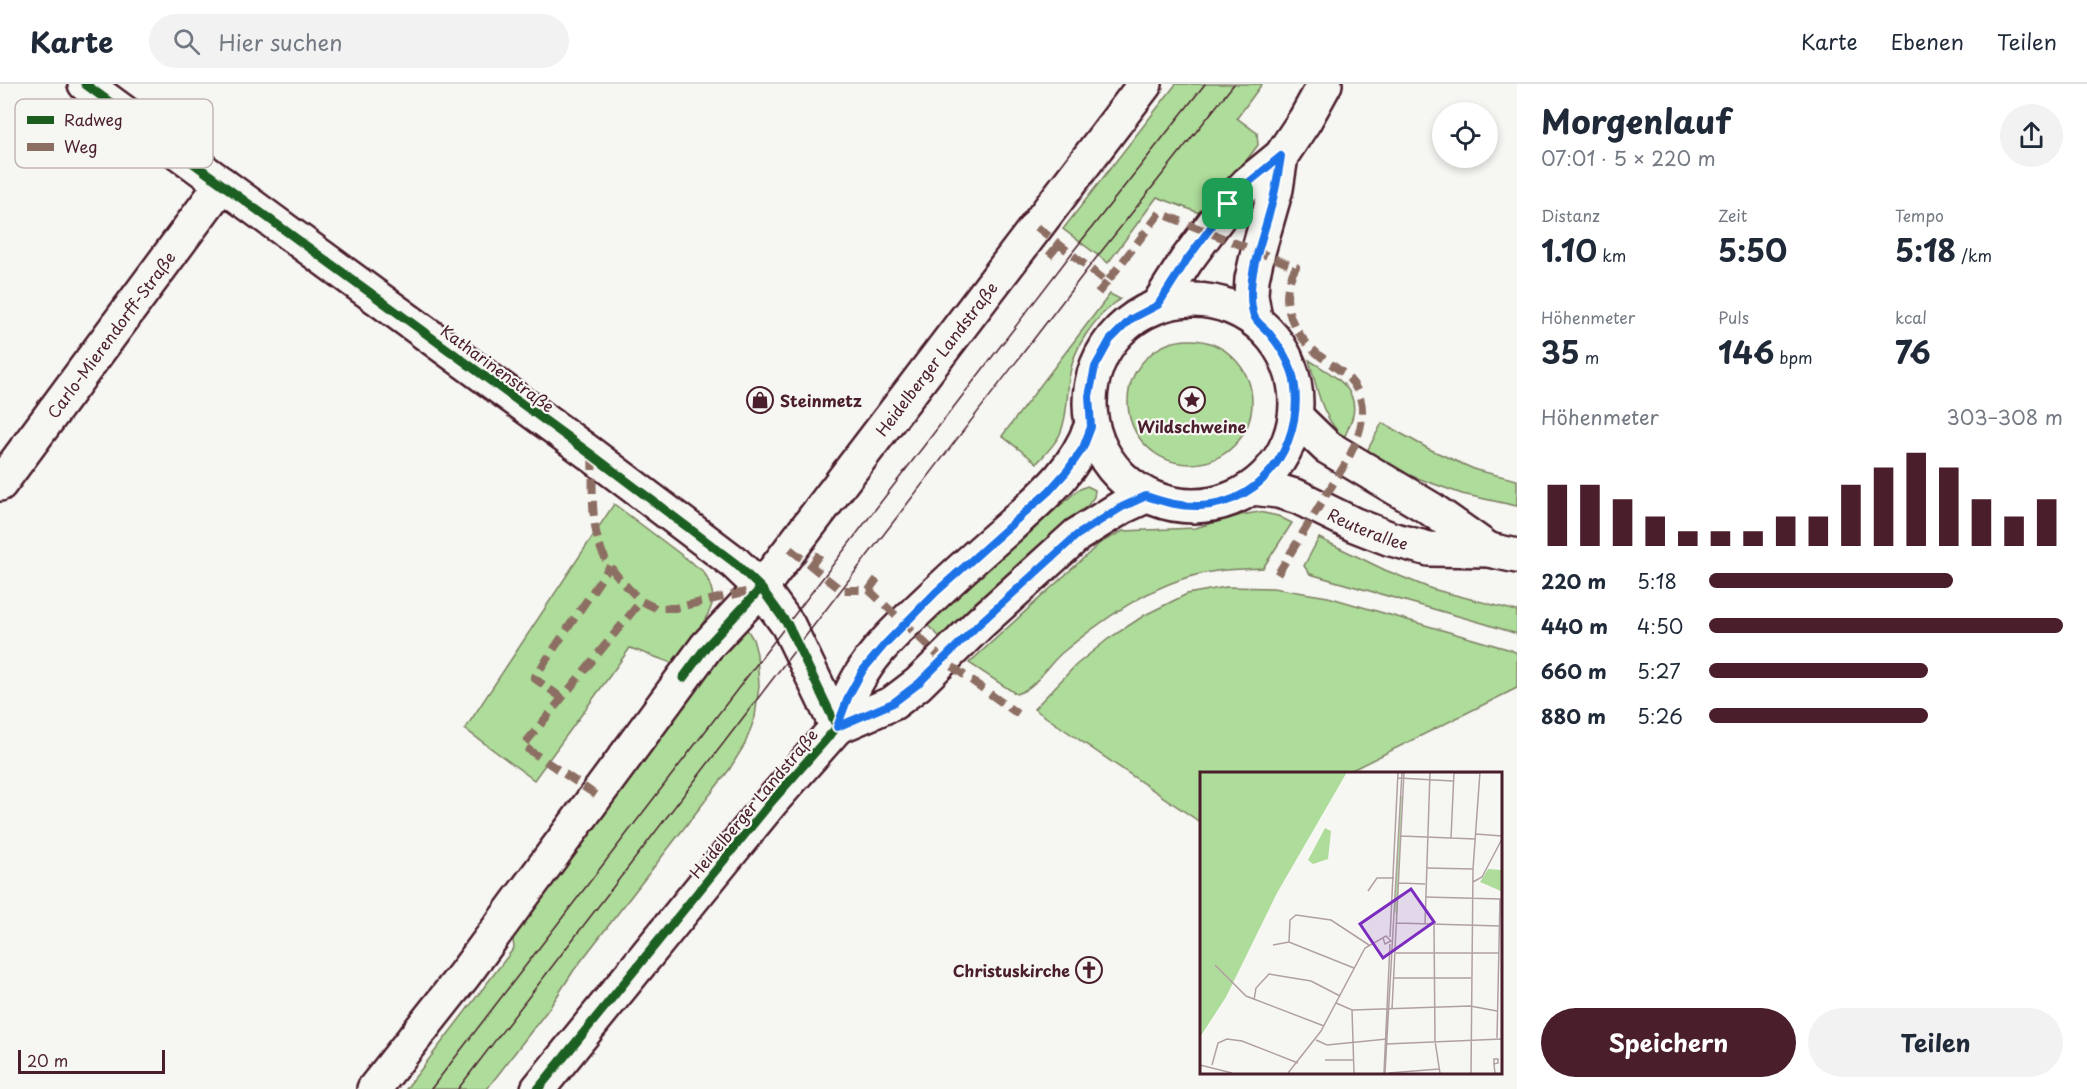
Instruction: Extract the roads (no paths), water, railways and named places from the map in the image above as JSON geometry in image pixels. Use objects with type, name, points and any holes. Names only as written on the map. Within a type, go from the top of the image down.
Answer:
[{"type":"street","name":"Katharinenstraße","points":[[85,84],[106,99]]},
{"type":"street","name":"Heidelberger Landstraße","points":[[374,1089],[464,975],[706,647],[760,588],[1145,84]]},
{"type":"street","points":[[1158,305],[1193,251],[1228,204],[1248,183],[1281,156],[1325,84]]},
{"type":"street","points":[[1255,318],[1251,295],[1252,279],[1276,189],[1281,156]]},
{"type":"street","name":"Katharinenstraße","points":[[200,168],[592,455],[735,563],[760,588],[788,625],[837,727]]},
{"type":"street","name":"Carlo-Mierendorff-Straße","points":[[0,484],[222,184]]},
{"type":"street","points":[[1182,299],[1205,300],[1229,306],[1255,318],[1282,350],[1291,371],[1296,393],[1296,417],[1288,444],[1273,469],[1252,488],[1228,501],[1201,507],[1173,505],[1146,496],[1127,484],[1111,468],[1099,448],[1091,427],[1089,396],[1095,367],[1110,340],[1131,319],[1158,305],[1182,299]]},
{"type":"street","name":"Reuterallee","points":[[1296,417],[1327,447],[1503,553]]},
{"type":"street","name":"Heidelberger Landstraße","points":[[538,1089],[772,801],[837,727],[849,695],[858,679],[885,644],[936,592],[1049,491],[1083,448],[1091,427]]},
{"type":"street","name":"Reuterallee","points":[[1252,488],[1278,491],[1298,497],[1355,525],[1401,542],[1429,549],[1503,553]]},
{"type":"street","name":"Heidelberger Landstraße","points":[[837,727],[893,703],[918,684],[979,624],[1077,535],[1106,516],[1146,496]]},
{"type":"tram line","points":[[431,1089],[1071,254],[1205,84]]},
{"type":"tram line","points":[[458,1089],[1089,267],[1234,84]]},
{"type":"place","name":"Steinmetz","points":[[760,400]]},
{"type":"place","name":"Wildschweine","points":[[1192,400]]},
{"type":"place","name":"Christuskirche","points":[[1089,970]]}]
